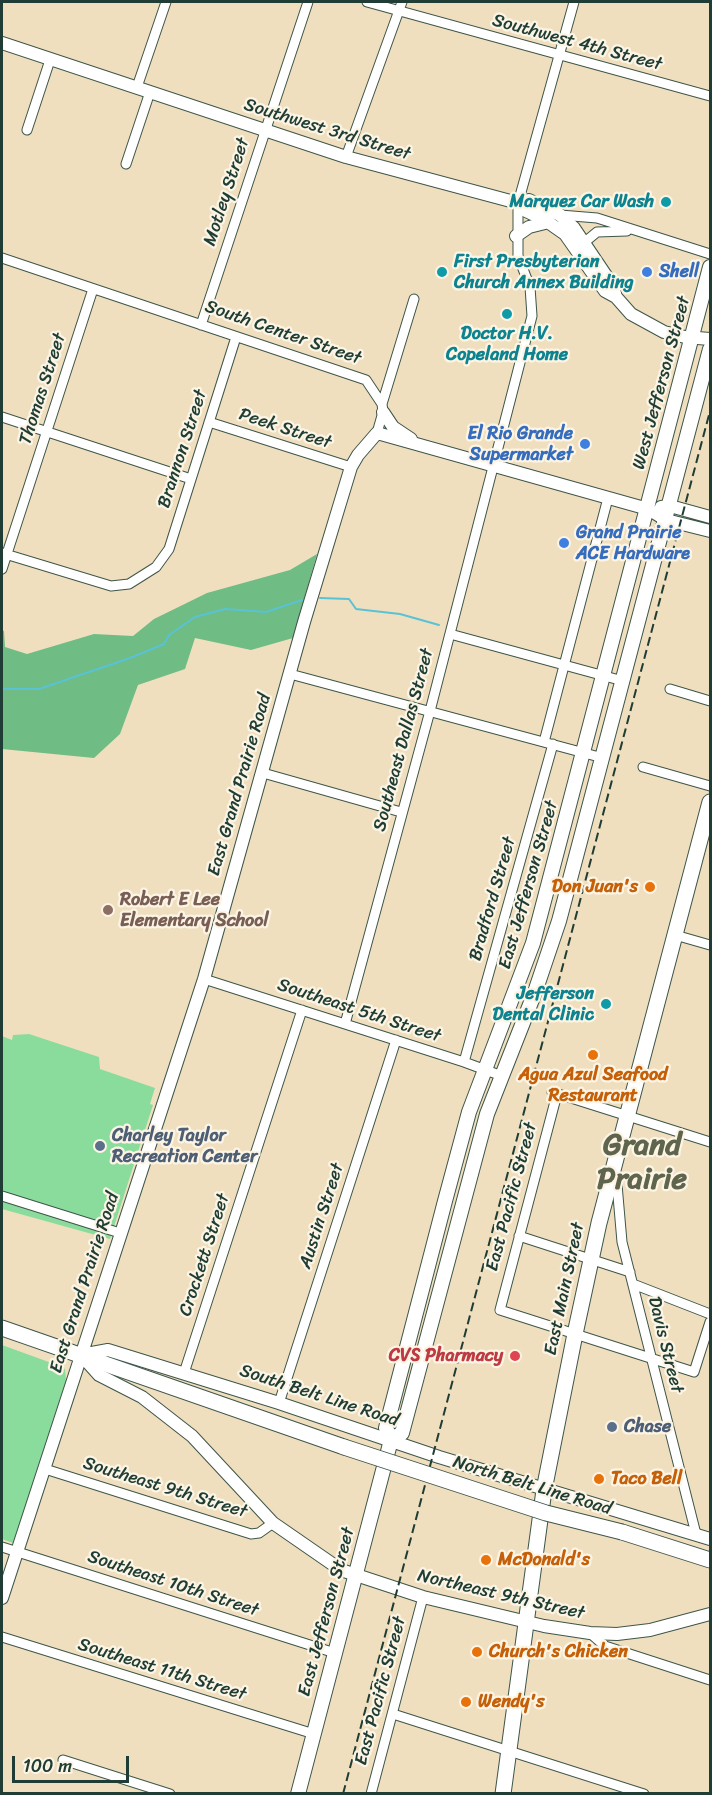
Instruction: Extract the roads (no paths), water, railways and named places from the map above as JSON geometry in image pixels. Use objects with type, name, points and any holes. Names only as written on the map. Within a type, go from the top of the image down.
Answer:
[{"type":"main road","name":"West Jefferson Street","points":[[648,509],[711,267]]},
{"type":"main road","points":[[666,520],[710,349]]},
{"type":"main road","name":"East Jefferson Street","points":[[298,1794],[391,1440],[386,1428],[469,1112],[517,993],[538,928],[648,509]]},
{"type":"main road","name":"East Jefferson Street","points":[[391,1440],[402,1433],[487,1114],[554,936],[666,520]]},
{"type":"main road","name":"East Main Street","points":[[503,1794],[544,1490],[575,1334],[615,1161],[711,802]]},
{"type":"main road","points":[[571,805],[589,810]]},
{"type":"main road","points":[[555,866],[573,871]]},
{"type":"main road","points":[[538,928],[554,936]]},
{"type":"main road","points":[[445,1202],[461,1206]]},
{"type":"main road","name":"South Belt Line Road","points":[[2,1328],[147,1381],[344,1447]]},
{"type":"main road","name":"North Belt Line Road","points":[[344,1447],[539,1511],[622,1532],[711,1560]]},
{"type":"street","points":[[137,87],[166,2]]},
{"type":"street","name":"Motley Street","points":[[201,325],[308,2]]},
{"type":"street","name":"Southwest 4th Street","points":[[367,2],[711,96]]},
{"type":"street","points":[[346,157],[402,2]]},
{"type":"street","name":"Southeast Dallas Street","points":[[345,1024],[430,711],[532,316],[530,287],[518,256],[516,236],[518,202],[557,55],[574,2]]},
{"type":"street","name":"Southwest 3rd Street","points":[[2,43],[346,157],[518,202]]},
{"type":"street","points":[[27,130],[51,60]]},
{"type":"street","points":[[126,164],[150,92]]},
{"type":"street","points":[[518,202],[526,211],[554,219],[565,234],[580,246],[605,291],[616,297],[631,314],[664,332],[692,338],[711,339]]},
{"type":"street","points":[[597,218],[597,232]]},
{"type":"street","points":[[516,236],[529,227],[554,219],[597,218],[711,254]]},
{"type":"street","points":[[580,246],[597,232],[645,233]]},
{"type":"street","name":"South Center Street","points":[[2,258],[366,380],[383,408]]},
{"type":"street","name":"Thomas Street","points":[[2,569],[4,554],[93,289]]},
{"type":"street","points":[[414,299],[376,433],[648,509],[666,520],[711,531]]},
{"type":"street","name":"Brannon Street","points":[[4,554],[111,586],[129,584],[156,567],[169,549],[236,337]]},
{"type":"street","points":[[692,338],[710,349]]},
{"type":"street","points":[[383,408],[393,427],[417,444]]},
{"type":"street","points":[[2,417],[190,479]]},
{"type":"street","name":"Peek Street","points":[[209,422],[351,467]]},
{"type":"street","name":"East Grand Prairie Road","points":[[2,1598],[204,979],[351,467],[376,433]]},
{"type":"street","name":"Bradford Street","points":[[464,1062],[548,743],[563,665],[608,498]]},
{"type":"street","points":[[648,509],[670,506],[711,517]]},
{"type":"street","points":[[450,634],[623,681]]},
{"type":"street","points":[[290,674],[603,758]]},
{"type":"street","points":[[670,689],[711,701]]},
{"type":"street","points":[[643,767],[711,786]]},
{"type":"street","points":[[263,772],[401,812]]},
{"type":"street","points":[[675,935],[711,945]]},
{"type":"street","name":"Southeast 5th Street","points":[[204,979],[502,1076]]},
{"type":"street","name":"Crockett Street","points":[[184,1373],[302,1010]]},
{"type":"street","name":"Austin Street","points":[[279,1402],[396,1040]]},
{"type":"street","name":"East Pacific Street","points":[[575,1334],[500,1310],[554,1093],[627,1116]]},
{"type":"street","points":[[627,1116],[711,1142]]},
{"type":"street","name":"Davis Street","points":[[615,1161],[622,1242],[696,1534]]},
{"type":"street","points":[[2,1196],[120,1233]]},
{"type":"street","points":[[519,1236],[630,1272]]},
{"type":"street","points":[[633,1284],[711,1314]]},
{"type":"street","points":[[575,1334],[694,1372],[711,1322]]},
{"type":"street","name":"South Belt Line Road","points":[[81,1355],[108,1350],[279,1402],[544,1490]]},
{"type":"street","name":"Southeast 9th Street","points":[[81,1355],[99,1375],[142,1397],[192,1436],[273,1523],[341,1570],[404,1591]]},
{"type":"street","name":"Southeast 9th Street","points":[[45,1469],[251,1534],[259,1533],[273,1523]]},
{"type":"street","name":"North Belt Line Road","points":[[544,1490],[711,1539]]},
{"type":"street","name":"Southeast 10th Street","points":[[2,1548],[335,1653]]},
{"type":"street","name":"Northeast 9th Street","points":[[404,1591],[525,1621],[590,1633],[617,1634],[650,1630],[711,1614]]},
{"type":"street","name":"East Pacific Street","points":[[371,1794],[423,1597]]},
{"type":"street","name":"Northeast 9th Street","points":[[590,1633],[605,1646],[711,1680]]},
{"type":"street","name":"Southeast 11th Street","points":[[2,1637],[314,1734]]},
{"type":"street","points":[[393,1714],[644,1794]]},
{"type":"street","points":[[63,1760],[170,1794]]},
{"type":"waterway","points":[[320,598],[349,599],[356,609],[400,614],[439,625]]},
{"type":"waterway","points":[[2,689],[39,689],[130,658],[164,644],[169,635],[195,617],[225,609],[266,612],[302,600]]},
{"type":"railway","points":[[343,1794],[710,411]]},
{"type":"place","name":"Marquez Car Wash","points":[[666,202]]},
{"type":"place","name":"First Presbyterian Church Annex Building","points":[[442,272]]},
{"type":"place","name":"Shell","points":[[647,272]]},
{"type":"place","name":"Doctor H.V. Copeland Home","points":[[507,314]]},
{"type":"place","name":"El Rio Grande Supermarket","points":[[585,444]]},
{"type":"place","name":"Grand Prairie ACE Hardware","points":[[564,543]]},
{"type":"place","name":"Don Juan's","points":[[650,887]]},
{"type":"place","name":"Robert E Lee Elementary School","points":[[108,910]]},
{"type":"place","name":"Jefferson Dental Clinic","points":[[606,1004]]},
{"type":"place","name":"Agua Azul Seafood Restaurant","points":[[593,1055]]},
{"type":"place","name":"Charley Taylor Recreation Center","points":[[100,1146]]},
{"type":"place","name":"CVS Pharmacy","points":[[515,1356]]},
{"type":"place","name":"Chase","points":[[612,1427]]},
{"type":"place","name":"Taco Bell","points":[[599,1479]]},
{"type":"place","name":"McDonald's","points":[[486,1560]]},
{"type":"place","name":"Church's Chicken","points":[[477,1652]]},
{"type":"place","name":"Wendy's","points":[[466,1702]]},
{"type":"district","name":"Grand Prairie","points":[[642,1163]]}]
